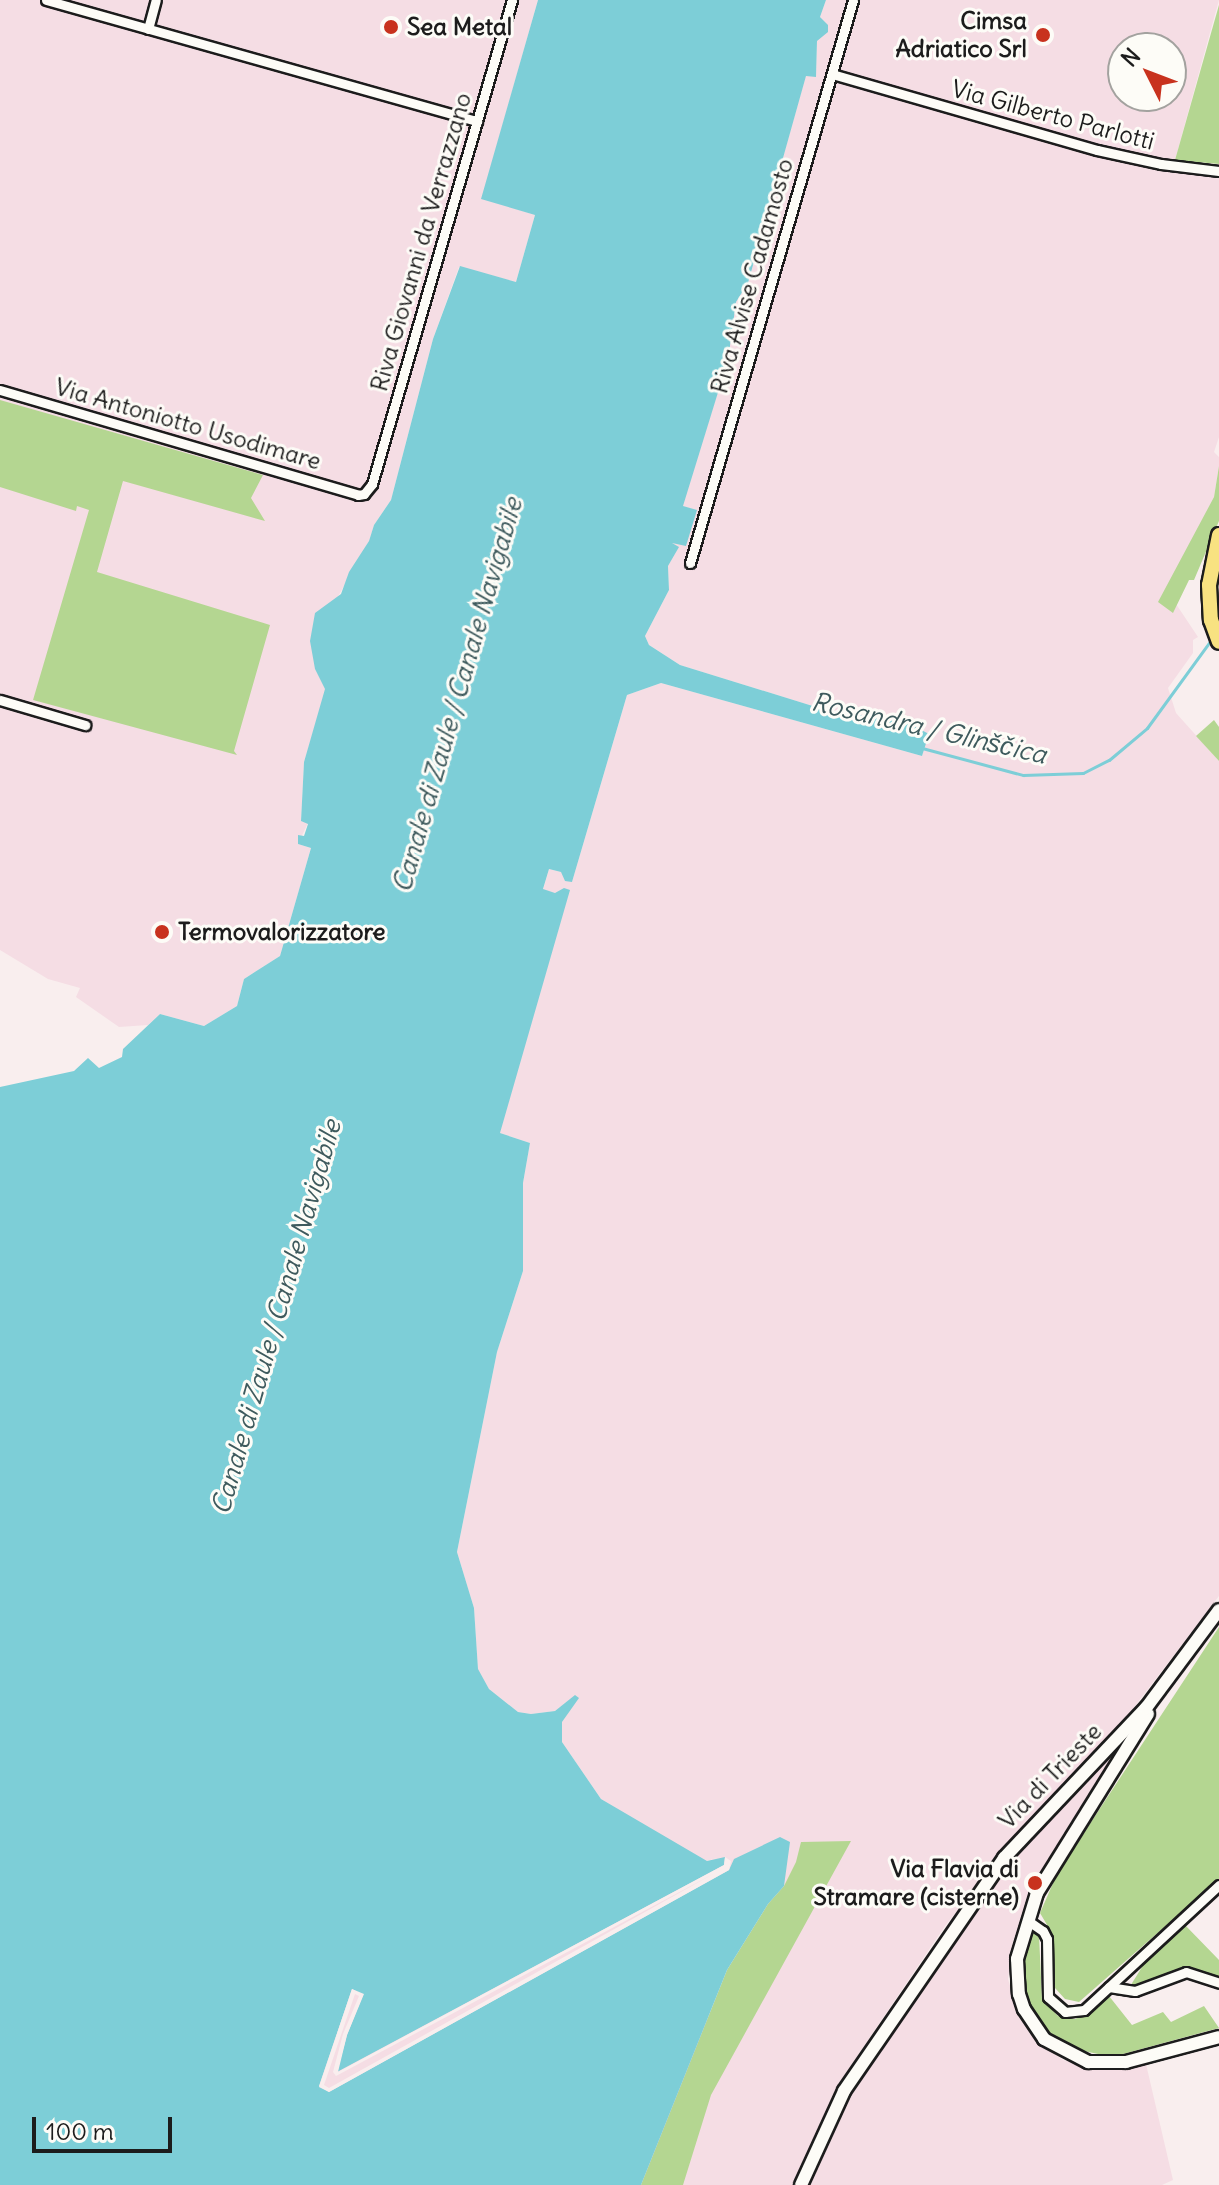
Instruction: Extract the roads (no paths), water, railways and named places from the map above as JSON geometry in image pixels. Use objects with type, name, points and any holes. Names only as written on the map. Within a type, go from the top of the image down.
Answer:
[{"type":"main road","points":[[1216,635],[1209,585],[1219,535]]},
{"type":"street","points":[[46,0],[477,121]]},
{"type":"street","points":[[148,29],[156,0]]},
{"type":"street","name":"Riva Giovanni da Verrazzano","points":[[364,494],[372,484],[512,0]]},
{"type":"street","name":"Riva Alvise Cadamosto","points":[[690,563],[853,0]]},
{"type":"street","name":"Via Gilberto Parlotti","points":[[832,74],[1097,150],[1161,164],[1219,171]]},
{"type":"street","name":"Via Antoniotto Usodimare","points":[[0,390],[358,495],[364,494]]},
{"type":"street","points":[[0,700],[85,725]]},
{"type":"street","name":"Via di Trieste","points":[[801,2185],[827,2123],[854,2074],[1004,1858],[1168,1681],[1219,1610]]},
{"type":"street","points":[[1168,1681],[1050,1869],[1027,1920],[1017,1959],[1019,1994],[1034,2027],[1057,2048],[1088,2062],[1108,2065],[1219,2037]]},
{"type":"street","points":[[1027,1920],[1043,1931],[1047,1939],[1047,1986],[1054,2005],[1065,2012],[1084,2010],[1219,1885]]},
{"type":"street","points":[[1109,1987],[1135,1991],[1186,1972],[1219,1983]]},
{"type":"water","name":"Canale di Zaule / Canale Navigabile","points":[[538,0],[826,0],[820,17],[828,25],[828,32],[817,41],[816,77],[806,76],[748,283],[736,302],[728,360],[683,506],[697,510],[686,546],[672,543],[679,547],[668,566],[669,590],[645,636],[649,645],[680,665],[832,712],[902,720],[929,734],[922,756],[661,683],[627,695],[572,882],[565,881],[561,872],[549,869],[543,889],[555,893],[564,888],[570,890],[500,1133],[530,1143],[523,1183],[523,1271],[497,1352],[457,1552],[474,1608],[478,1669],[489,1689],[518,1712],[531,1714],[555,1711],[575,1695],[579,1698],[562,1722],[562,1742],[601,1799],[707,1861],[725,1857],[724,1865],[337,2072],[363,1995],[352,1989],[319,2086],[329,2092],[729,1870],[734,1859],[780,1837],[790,1842],[784,1886],[768,1904],[727,1970],[641,2185],[0,2185],[0,1087],[74,1071],[88,1058],[99,1068],[122,1057],[123,1049],[160,1014],[204,1026],[237,1006],[244,979],[280,956],[311,848],[298,844],[298,835],[304,836],[308,824],[301,821],[304,762],[325,689],[315,669],[310,641],[315,613],[341,594],[374,525],[391,500],[433,339],[460,266],[516,282],[535,215],[481,199]]},
{"type":"waterway","name":"Rosandra / Glinščica","points":[[922,748],[1023,775],[1083,773],[1109,760],[1147,728],[1211,640]]},
{"type":"place","name":"Sea Metal","points":[[391,27]]},
{"type":"place","name":"Cimsa Adriatico Srl","points":[[1043,35]]},
{"type":"place","name":"Termovalorizzatore","points":[[162,932]]},
{"type":"place","name":"Via Flavia di Stramare (cisterne)","points":[[1035,1883]]}]
